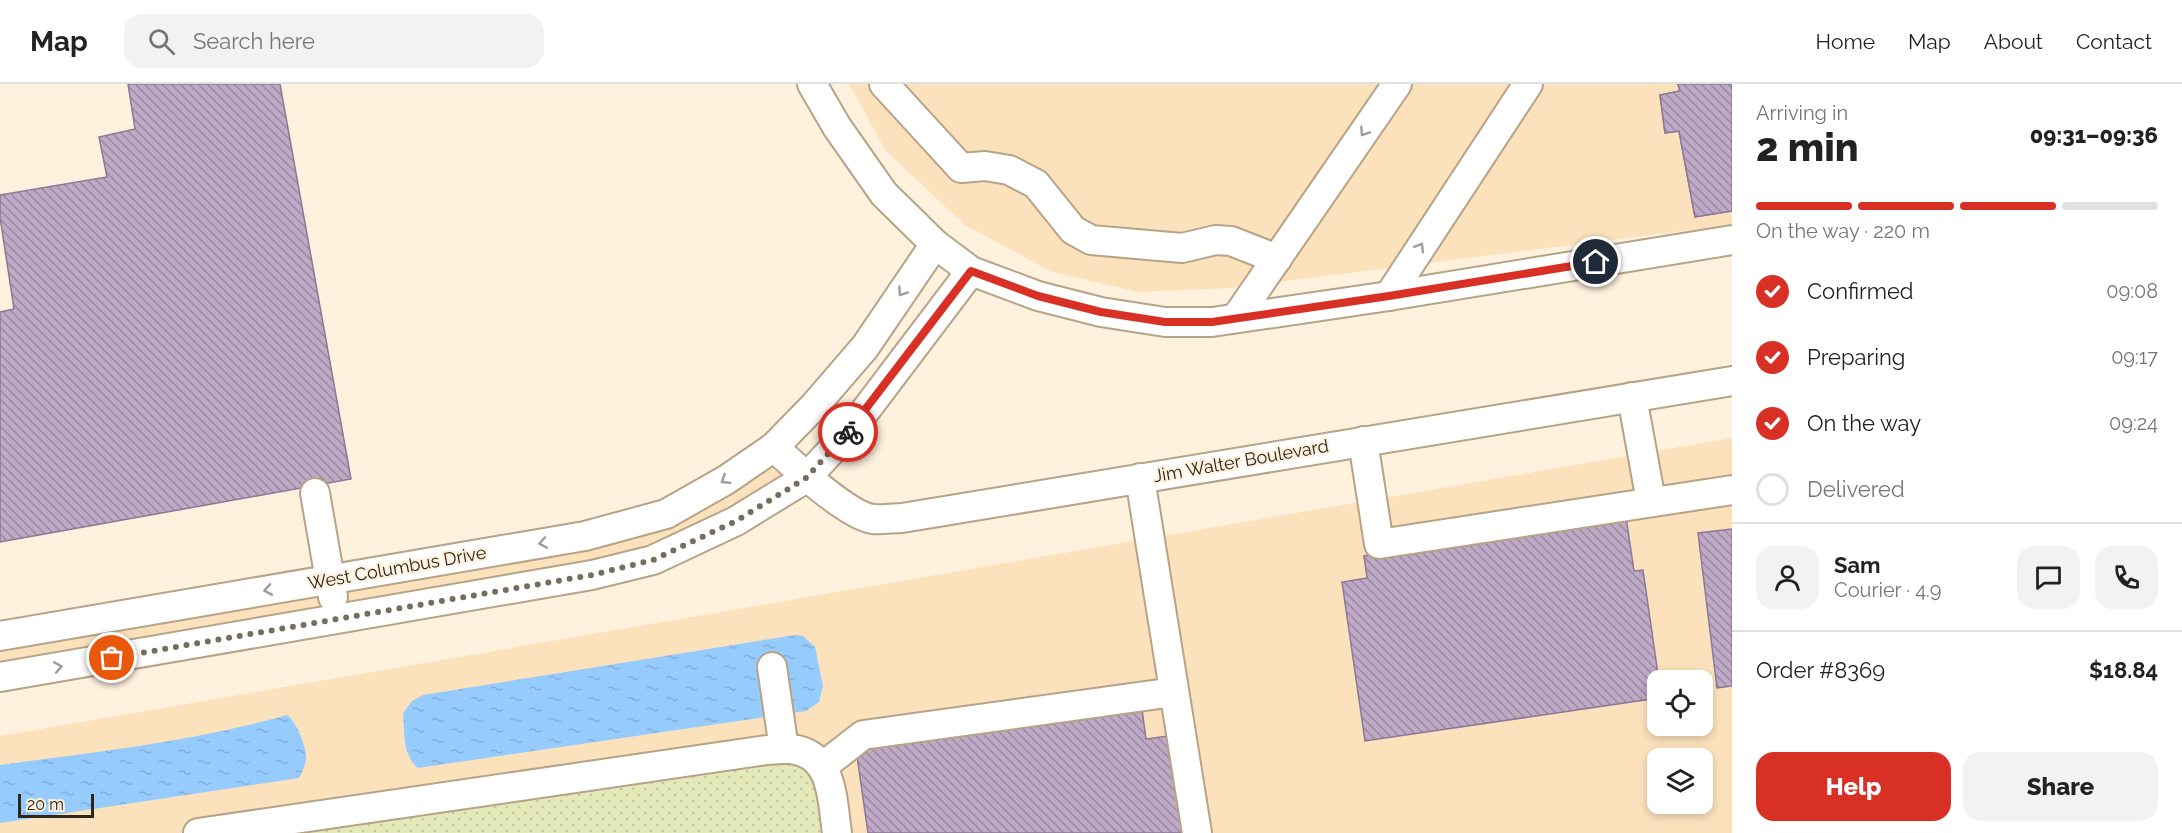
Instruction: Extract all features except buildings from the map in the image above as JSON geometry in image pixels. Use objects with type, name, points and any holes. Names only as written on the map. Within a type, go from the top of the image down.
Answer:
[{"type":"street","points":[[884,84],[961,168],[985,166],[1009,170],[1036,184],[1073,230],[1091,240],[1182,248],[1216,240],[1231,241],[1277,259]]},
{"type":"street","points":[[1236,318],[1397,84]]},
{"type":"street","points":[[1389,296],[1528,84]]},
{"type":"street","points":[[815,85],[837,127],[884,194],[935,244],[971,271],[1038,296],[1101,312],[1165,322],[1212,322],[1389,296],[1732,240]]},
{"type":"street","name":"West Columbus Drive","points":[[0,636],[585,536],[666,514],[726,480],[774,447],[815,405],[865,347],[935,244]]},
{"type":"street","points":[[0,677],[592,575],[653,560],[736,521],[806,478],[853,427],[971,271]]},
{"type":"street","name":"Jim Walter Boulevard","points":[[774,447],[806,478],[851,509],[871,519],[902,518],[1732,381]]},
{"type":"street","points":[[1632,397],[1651,501]]},
{"type":"street","points":[[1363,441],[1379,544],[1732,490]]},
{"type":"street","points":[[1140,478],[1197,833]]},
{"type":"street","points":[[315,493],[337,620]]},
{"type":"street","points":[[772,667],[784,749]]},
{"type":"street","points":[[822,767],[863,735],[1174,692]]},
{"type":"street","points":[[198,833],[784,749],[815,757],[828,775],[837,833]]},
{"type":"shaded area","points":[[849,84],[1732,84],[1732,225],[1230,288],[1139,292],[1052,272],[965,225],[886,151]]},
{"type":"shaded area","points":[[1732,438],[1732,833],[0,833],[0,736]]},
{"type":"shaded area","points":[[772,466],[783,475],[730,508],[649,546],[589,561],[0,661],[0,651],[588,551],[672,527],[732,493]]},
{"type":"green space","points":[[781,762],[805,771],[812,778],[820,797],[827,833],[290,833]]},
{"type":"water","points":[[795,635],[803,636],[815,647],[823,686],[819,702],[806,711],[418,768],[409,757],[404,735],[403,713],[412,701],[423,695]]},
{"type":"water","points":[[287,715],[298,729],[305,749],[306,763],[299,778],[0,823],[0,765],[181,739]]},
{"type":"way so far","points":[[112,658],[592,575],[653,560],[736,521],[806,478],[848,432]]},
{"type":"route","points":[[848,432],[971,271],[1038,296],[1101,312],[1165,322],[1212,322],[1596,262]]}]
